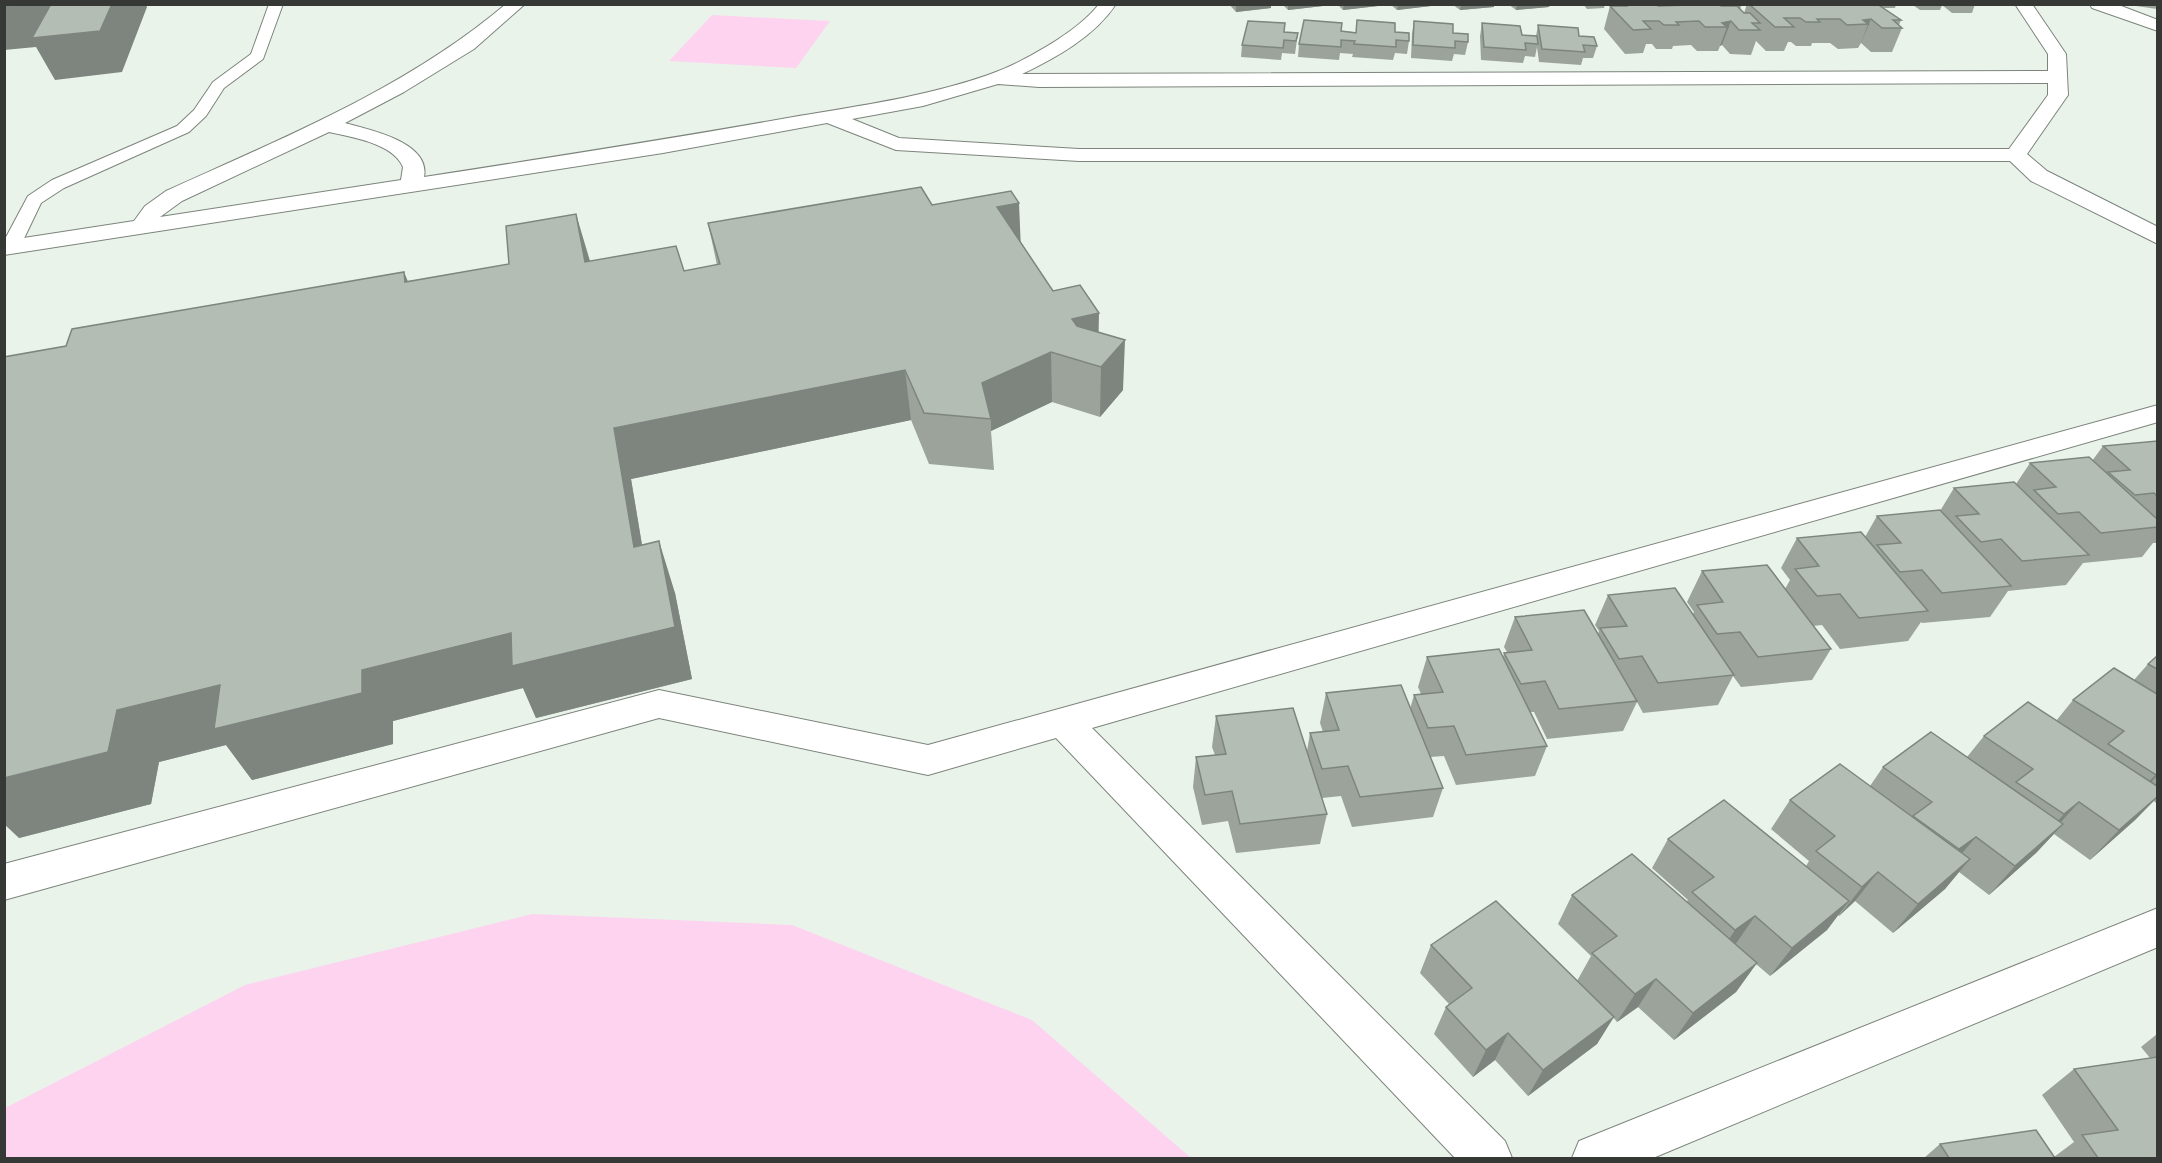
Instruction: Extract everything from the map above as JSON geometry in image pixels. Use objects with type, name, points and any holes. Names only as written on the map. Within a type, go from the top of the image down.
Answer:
[{"type":"street","points":[[142,227],[153,211],[174,196],[328,125],[415,78],[469,44],[517,4]]},
{"type":"street","points":[[8,247],[663,147],[923,100],[996,78],[1039,59],[1073,36],[1102,12],[1108,4]]},
{"type":"street","points":[[2015,155],[2058,95],[2057,54],[2023,4]]},
{"type":"street","points":[[2098,4],[2157,26]]},
{"type":"street","points":[[996,78],[1039,81],[2058,76]]},
{"type":"street","points":[[832,118],[896,144],[1079,155],[2015,155],[2039,176],[2157,237]]},
{"type":"street","points":[[328,125],[396,146],[410,156],[415,169],[410,186]]},
{"type":"street","points":[[4,882],[659,704],[928,760],[2157,413]]},
{"type":"street","points":[[1063,722],[1488,1158]]},
{"type":"street","points":[[1596,1158],[2157,927]]},
{"type":"lane","points":[[8,247],[34,200],[58,184],[183,129],[200,113],[218,85],[258,56],[276,4]]},
{"type":"shaded area","points":[[712,15],[830,21],[796,68],[669,61]]},
{"type":"shaded area","points":[[532,914],[792,925],[1032,1020],[1191,1158],[5,1158],[5,1108],[245,985]]},
{"type":"building","points":[[4,4],[31,4],[4,7]]},
{"type":"building","points":[[51,4],[112,4],[100,31],[32,38]]},
{"type":"building","points":[[1626,4],[1737,6],[1744,13],[1750,13],[1760,23],[1752,23],[1760,30],[1739,30],[1731,21],[1722,23],[1727,27],[1705,27],[1699,21],[1664,25],[1659,21],[1643,21],[1651,29],[1633,30],[1610,6],[1627,6]]},
{"type":"building","points":[[1749,4],[1877,4],[1901,20],[1893,20],[1902,28],[1882,28],[1871,19],[1863,20],[1868,24],[1847,25],[1840,19],[1817,19],[1820,22],[1806,22],[1800,18],[1784,18],[1794,27],[1775,27]]},
{"type":"building","points":[[1304,20],[1342,23],[1341,31],[1356,33],[1357,20],[1395,23],[1395,32],[1409,33],[1409,41],[1396,40],[1396,47],[1354,44],[1355,41],[1341,40],[1341,47],[1299,44]]},
{"type":"building","points":[[1248,21],[1285,23],[1284,32],[1298,33],[1296,41],[1284,40],[1283,48],[1242,45]]},
{"type":"building","points":[[1414,21],[1453,24],[1453,33],[1468,34],[1468,42],[1455,41],[1455,48],[1413,45]]},
{"type":"building","points":[[1482,23],[1520,26],[1522,35],[1537,36],[1538,44],[1525,43],[1526,50],[1484,47]]},
{"type":"building","points":[[1538,25],[1578,28],[1579,36],[1594,37],[1597,46],[1583,45],[1585,52],[1542,49]]},
{"type":"building","points":[[921,187],[932,205],[1011,191],[1019,203],[997,207],[1053,291],[1080,285],[1099,313],[1072,319],[1077,326],[1125,340],[1101,367],[1051,352],[982,383],[991,419],[924,413],[905,370],[614,428],[634,547],[659,541],[675,627],[512,666],[511,633],[362,670],[362,693],[214,729],[220,685],[117,710],[108,752],[4,778],[4,357],[66,346],[72,329],[404,272],[405,282],[509,264],[506,226],[576,214],[585,262],[676,246],[684,271],[720,264],[708,223]]},
{"type":"building","points":[[2157,441],[2157,496],[2154,493],[2135,495],[2108,472],[2130,470],[2103,446]]},
{"type":"building","points":[[2089,457],[2157,519],[2157,527],[2101,533],[2079,512],[2058,514],[2034,490],[2056,487],[2030,463]]},
{"type":"building","points":[[2014,482],[2089,555],[2022,561],[2001,539],[1981,542],[1956,516],[1979,514],[1954,488]]},
{"type":"building","points":[[1940,510],[2011,586],[1942,593],[1922,570],[1900,572],[1877,545],[1901,543],[1877,516]]},
{"type":"building","points":[[1861,532],[1928,611],[1859,618],[1840,594],[1817,596],[1795,569],[1819,566],[1797,538]]},
{"type":"building","points":[[1767,565],[1831,649],[1758,657],[1740,632],[1717,634],[1697,605],[1723,602],[1702,571]]},
{"type":"building","points":[[1675,588],[1734,675],[1658,683],[1642,656],[1619,659],[1600,628],[1627,626],[1608,595]]},
{"type":"building","points":[[1584,610],[1637,701],[1559,709],[1545,681],[1521,684],[1504,653],[1532,650],[1515,617]]},
{"type":"building","points":[[1499,649],[1547,746],[1466,755],[1454,726],[1428,728],[1414,695],[1443,692],[1427,657]]},
{"type":"building","points":[[2157,656],[2157,669],[2148,664]]},
{"type":"building","points":[[2114,668],[2157,694],[2156,775],[2108,744],[2124,731],[2073,700]]},
{"type":"building","points":[[1401,685],[1443,788],[1360,797],[1348,766],[1322,769],[1310,733],[1339,730],[1326,693]]},
{"type":"building","points":[[2028,702],[2157,786],[2157,797],[2119,830],[2079,802],[2064,814],[2016,782],[2033,769],[1984,736]]},
{"type":"building","points":[[1293,708],[1327,814],[1240,824],[1232,791],[1205,795],[1196,757],[1226,754],[1216,716]]},
{"type":"building","points":[[1931,732],[2063,824],[2015,866],[1976,837],[1959,849],[1913,816],[1932,802],[1883,767]]},
{"type":"building","points":[[1840,764],[1970,859],[1918,904],[1878,872],[1862,887],[1816,851],[1835,836],[1790,800]]},
{"type":"building","points":[[1724,800],[1849,901],[1792,948],[1755,916],[1735,930],[1692,892],[1714,877],[1668,839]]},
{"type":"building","points":[[1632,854],[1757,963],[1693,1013],[1656,979],[1635,994],[1592,953],[1617,936],[1572,895]]},
{"type":"building","points":[[1496,901],[1614,1017],[1543,1070],[1508,1033],[1486,1050],[1446,1007],[1472,988],[1431,945]]},
{"type":"building","points":[[2157,1057],[2157,1158],[2098,1158],[2082,1135],[2118,1130],[2074,1069]]},
{"type":"building","points":[[2036,1130],[2055,1158],[1949,1158],[1940,1144]]}]
